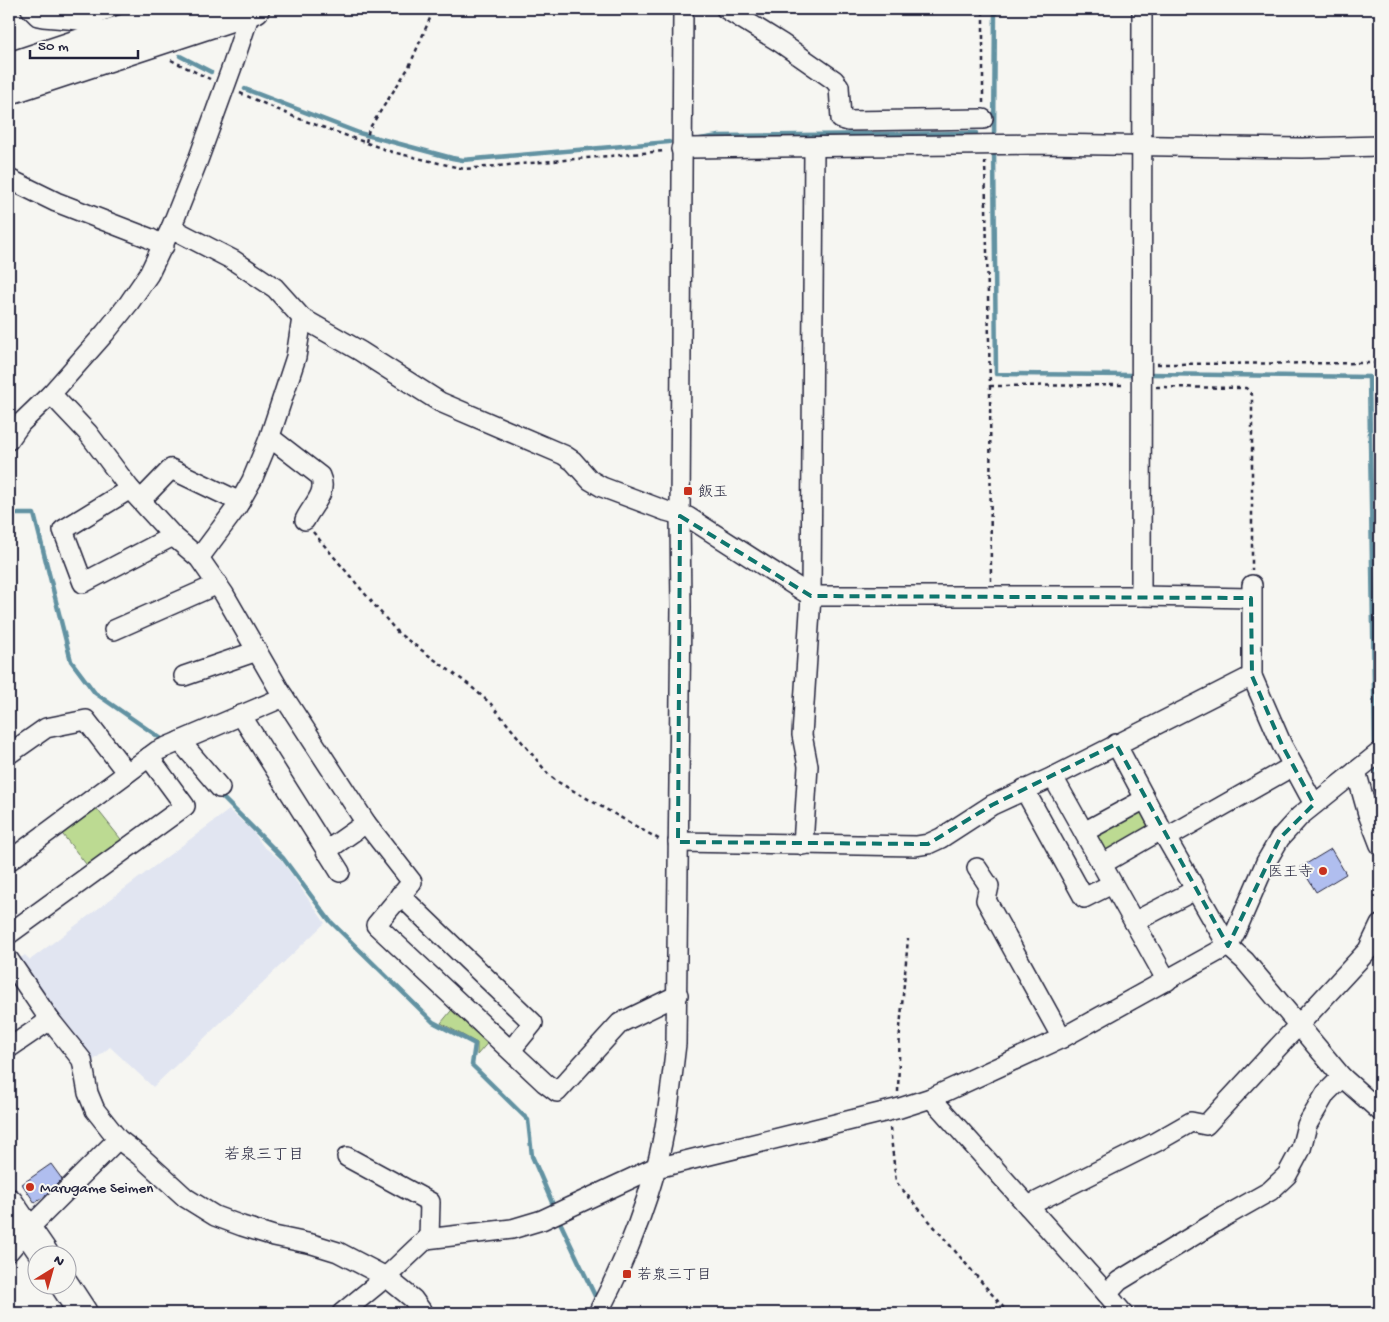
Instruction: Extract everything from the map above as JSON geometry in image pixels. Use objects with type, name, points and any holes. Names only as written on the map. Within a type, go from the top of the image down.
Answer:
[{"type":"highway","points":[[9,67],[94,29],[183,9]]},
{"type":"highway","points":[[9,90],[253,10]]},
{"type":"highway","points":[[9,1203],[37,1244]]},
{"type":"highway","points":[[71,1294],[83,1313]]},
{"type":"street","points":[[31,9],[38,16],[94,29],[93,17],[108,9]]},
{"type":"street","points":[[598,1313],[621,1265],[656,1167],[670,1098],[676,1044],[681,607],[681,149],[683,9]]},
{"type":"street","points":[[726,9],[781,43],[834,80],[839,86],[841,119],[848,121],[983,119]]},
{"type":"street","points":[[1141,596],[1140,145],[1142,9]]},
{"type":"street","points":[[9,440],[15,422],[51,394],[130,303],[149,274],[164,246],[253,10]]},
{"type":"street","points":[[681,149],[983,144],[1302,148],[1380,146]]},
{"type":"street","points":[[803,845],[808,766],[802,735],[811,596],[814,147]]},
{"type":"street","points":[[9,179],[56,202],[149,238],[164,246]]},
{"type":"street","points":[[171,228],[233,260],[274,288],[302,318],[360,351],[440,402],[564,456],[573,461],[590,480],[602,487],[680,516],[688,517],[811,596],[1141,596],[1252,592],[1252,676],[1282,745],[1314,804]]},
{"type":"street","points":[[199,558],[252,480],[296,357],[302,318]]},
{"type":"street","points":[[51,394],[88,433],[135,494],[173,536],[199,558],[218,584],[284,697],[366,823],[412,882],[376,925],[545,1083],[557,1092],[620,1023],[678,995]]},
{"type":"street","points":[[268,439],[276,442],[320,476],[323,482],[323,488],[305,520]]},
{"type":"street","points":[[173,536],[84,583],[63,530],[135,494],[171,469],[243,495]]},
{"type":"street","points":[[114,630],[218,584]]},
{"type":"street","points":[[184,676],[257,651]]},
{"type":"street","points":[[678,842],[916,846],[928,844],[941,838],[992,805],[1053,777],[1202,702],[1209,696],[1252,676]]},
{"type":"street","points":[[9,861],[126,773],[166,748],[284,697]]},
{"type":"street","points":[[241,715],[340,872]]},
{"type":"street","points":[[9,754],[46,728],[86,720],[126,773]]},
{"type":"street","points":[[1116,744],[1195,890],[1228,946],[1244,961],[1342,1077],[1380,1110]]},
{"type":"street","points":[[166,748],[220,788]]},
{"type":"street","points":[[9,934],[185,806],[166,748]]},
{"type":"street","points":[[342,1313],[386,1277],[426,1239],[512,1229],[542,1220],[656,1167],[894,1110],[931,1098],[1062,1038],[1228,946],[1266,862],[1280,838],[1300,816],[1380,752]]},
{"type":"street","points":[[1102,864],[1164,834],[1293,766]]},
{"type":"street","points":[[1356,771],[1368,814],[1380,845]]},
{"type":"street","points":[[1053,777],[1166,981]]},
{"type":"street","points":[[1024,789],[1084,898],[1112,884]]},
{"type":"street","points":[[1084,832],[1145,799]]},
{"type":"street","points":[[326,851],[366,823]]},
{"type":"street","points":[[977,868],[989,886],[986,900],[1062,1038]]},
{"type":"street","points":[[1134,922],[1195,890]]},
{"type":"street","points":[[400,895],[534,1023],[511,1050]]},
{"type":"street","points":[[1028,1206],[1156,1142],[1191,1122],[1206,1125],[1368,950],[1380,925]]},
{"type":"street","points":[[9,960],[50,1020],[82,1060],[88,1093],[95,1110],[118,1139],[139,1155],[186,1198],[215,1216],[274,1236],[338,1252],[386,1277],[413,1299],[424,1313]]},
{"type":"street","points":[[9,1048],[50,1020]]},
{"type":"street","points":[[1107,1294],[1119,1281],[1270,1191],[1287,1175],[1301,1149],[1307,1125],[1326,1093],[1342,1077]]},
{"type":"street","points":[[931,1098],[1123,1313]]},
{"type":"street","points":[[9,1251],[27,1230],[118,1139]]},
{"type":"street","points":[[347,1157],[430,1202],[429,1238]]},
{"type":"path","points":[[366,142],[369,129],[409,67],[434,9]]},
{"type":"path","points":[[983,9],[983,119]]},
{"type":"path","points":[[170,60],[297,118],[392,152],[464,169],[681,149]]},
{"type":"path","points":[[983,144],[985,155],[990,386],[991,597]]},
{"type":"path","points":[[1141,364],[1380,363]]},
{"type":"path","points":[[990,386],[1132,385],[1141,387],[1246,388],[1252,395],[1252,592]]},
{"type":"path","points":[[305,520],[318,540],[329,550],[398,633],[468,684],[490,704],[549,775],[558,782],[665,842],[678,842]]},
{"type":"path","points":[[908,939],[900,1028],[898,1098],[894,1110],[896,1182],[1008,1313]]},
{"type":"highlighted area","points":[[680,516],[811,596],[1251,598],[1252,676],[1282,745],[1314,804],[1280,838],[1228,946],[1116,744],[992,805],[928,844],[678,842]]},
{"type":"shaded area","points":[[229,810],[252,830],[263,846],[282,861],[325,923],[153,1087],[110,1047],[89,1064],[17,960],[25,955],[30,960]]},
{"type":"green space","points":[[93,804],[124,843],[90,869],[59,830]]},
{"type":"green space","points":[[1142,809],[1151,827],[1103,854],[1093,836]]},
{"type":"green space","points":[[455,1006],[491,1039],[477,1055],[477,1043],[441,1023]]},
{"type":"building","name":"医王寺","points":[[1331,849],[1346,874],[1316,892],[1301,867]]},
{"type":"building","points":[[51,1164],[62,1179],[35,1203],[22,1184]]},
{"type":"waterway","points":[[994,140],[995,9]]},
{"type":"waterway","points":[[180,56],[211,72]]},
{"type":"waterway","points":[[245,89],[359,133],[463,160],[669,142]]},
{"type":"waterway","points":[[700,139],[719,136],[976,133]]},
{"type":"waterway","points":[[994,150],[996,374],[1130,375]]},
{"type":"waterway","points":[[1151,374],[1369,377],[1375,750]]},
{"type":"waterway","points":[[9,514],[34,514],[71,661],[95,693],[166,742]]},
{"type":"waterway","points":[[1376,763],[1380,798]]},
{"type":"waterway","points":[[218,793],[283,858],[330,921],[433,1022],[475,1044],[472,1065],[528,1120],[532,1156],[554,1207]]},
{"type":"waterway","points":[[559,1220],[595,1296]]},
{"type":"place","name":"飯玉","points":[[688,491]]},
{"type":"place","name":"医王寺","points":[[1323,871]]},
{"type":"place","name":"Marugame Seimen","points":[[30,1187]]},
{"type":"place","name":"若泉三丁目","points":[[627,1274]]},
{"type":"district","name":"若泉三丁目","points":[[264,1153]]}]
